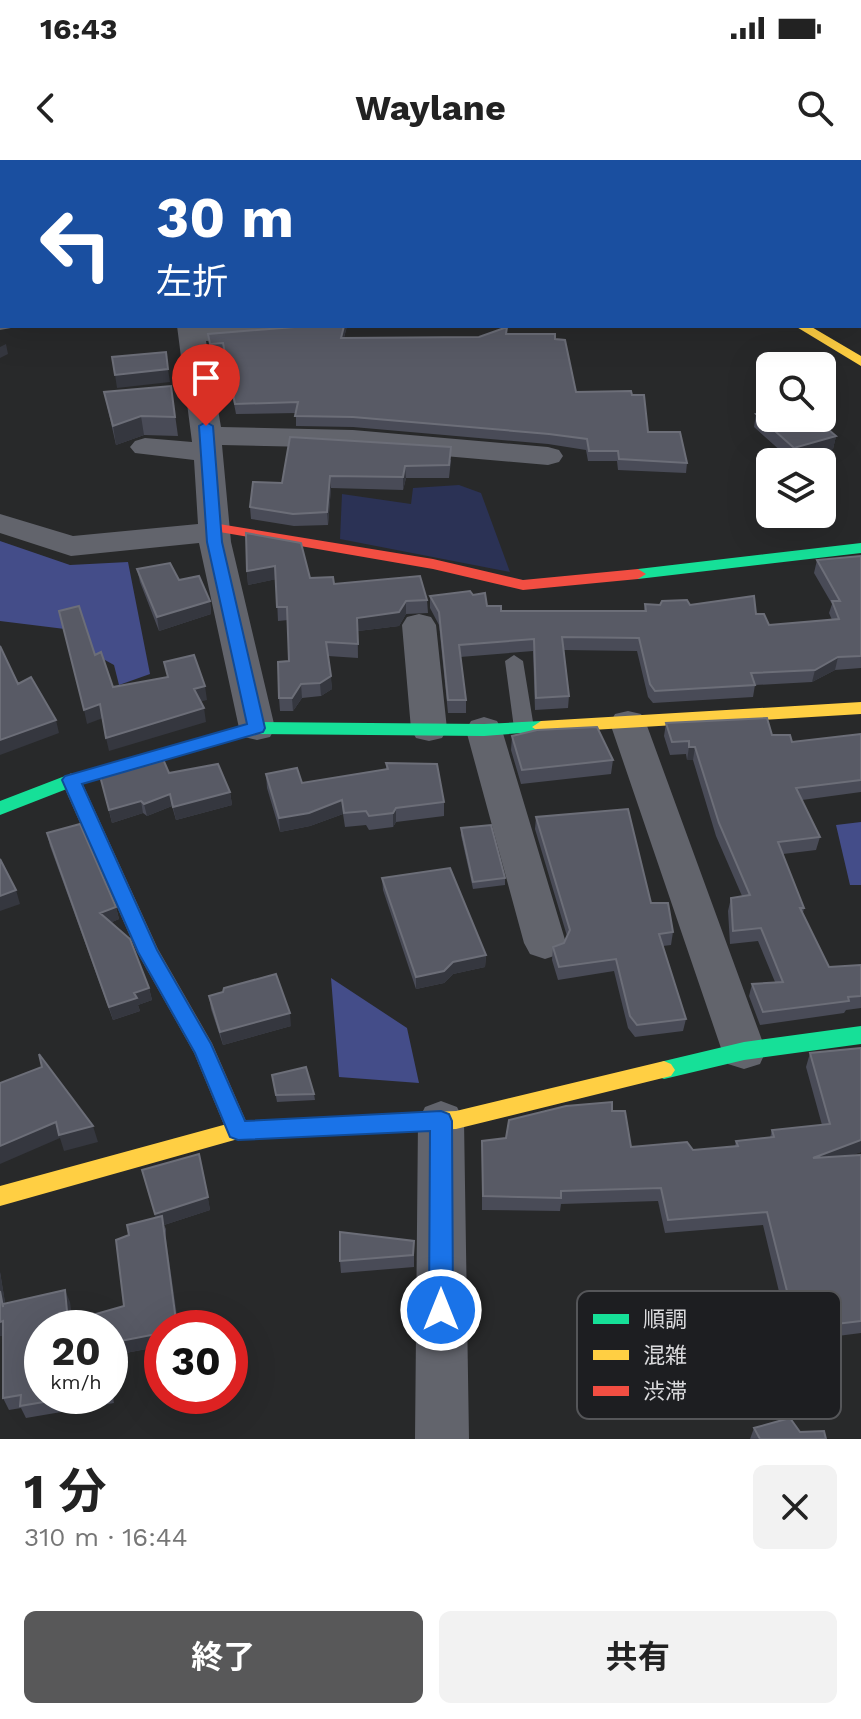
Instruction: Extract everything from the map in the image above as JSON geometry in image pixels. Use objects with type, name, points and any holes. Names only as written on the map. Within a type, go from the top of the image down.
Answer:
[{"type":"street","points":[[246,328],[190,330],[186,392],[207,444],[214,529],[257,728]]},
{"type":"street","points":[[804,328],[861,362]]},
{"type":"street","points":[[145,447],[353,439],[548,456]]},
{"type":"street","points":[[0,523],[71,546],[214,529],[418,561],[523,585],[718,567],[861,548]]},
{"type":"street","points":[[419,625],[429,729]]},
{"type":"street","points":[[0,808],[71,780],[257,728],[484,730],[861,708]]},
{"type":"street","points":[[628,723],[744,1051]]},
{"type":"street","points":[[484,730],[545,943]]},
{"type":"street","points":[[0,1196],[238,1130],[441,1121],[744,1051],[861,1035]]},
{"type":"street","points":[[432,1438],[441,1121]]},
{"type":"lane","points":[[514,661],[524,728]]},
{"type":"lane","points":[[71,780],[148,952],[204,1050],[238,1130]]},
{"type":"shaded area","points":[[459,485],[481,493],[510,572],[340,539],[342,494],[411,504],[413,488]]},
{"type":"shaded area","points":[[0,541],[70,565],[128,562],[150,674],[119,685],[114,665],[94,654],[73,630],[0,621]]},
{"type":"shaded area","points":[[861,822],[861,885],[850,885],[836,825]]},
{"type":"shaded area","points":[[331,978],[407,1028],[419,1083],[339,1077]]},
{"type":"building","points":[[282,328],[344,328],[341,338],[479,337],[507,328],[506,334],[555,334],[555,339],[565,340],[576,392],[631,391],[632,395],[644,395],[648,432],[680,432],[687,463],[619,459],[618,451],[589,451],[587,439],[549,434],[353,417],[295,416],[298,402],[235,404],[223,343],[210,344],[208,334]]},
{"type":"building","points":[[166,352],[168,369],[115,375],[112,357]]},
{"type":"building","points":[[171,386],[175,417],[141,416],[113,426],[104,392]]},
{"type":"building","points":[[776,432],[831,432],[836,436],[794,448]]},
{"type":"building","points":[[290,437],[451,447],[449,465],[405,466],[403,477],[330,476],[327,512],[293,514],[250,507],[253,482],[282,483]]},
{"type":"building","points":[[246,533],[301,543],[310,578],[333,577],[334,584],[420,576],[427,600],[406,601],[399,612],[357,618],[358,644],[326,642],[331,676],[320,683],[301,684],[292,698],[279,698],[278,662],[289,661],[287,607],[277,607],[275,566],[247,571]]},
{"type":"building","points":[[861,556],[861,656],[838,657],[815,670],[751,673],[755,685],[655,691],[650,684],[639,638],[562,637],[569,696],[536,698],[534,639],[459,645],[466,700],[448,700],[439,612],[430,596],[470,591],[473,595],[485,593],[487,606],[501,606],[501,611],[646,611],[645,604],[660,605],[662,601],[687,600],[690,605],[754,596],[756,614],[764,614],[769,625],[839,619],[832,601],[840,601],[817,560]]},
{"type":"building","points":[[170,563],[179,580],[199,576],[210,601],[157,617],[137,569]]},
{"type":"building","points":[[79,606],[95,655],[101,652],[113,687],[168,677],[164,662],[194,655],[205,686],[194,689],[204,708],[106,738],[100,704],[84,710],[59,611]]},
{"type":"building","points":[[0,646],[18,684],[31,677],[56,720],[0,740]]},
{"type":"building","points":[[767,718],[772,735],[790,735],[792,742],[861,734],[861,780],[796,788],[820,837],[778,842],[804,908],[800,908],[829,967],[861,965],[861,996],[848,997],[849,1001],[763,1012],[752,984],[783,982],[761,928],[733,931],[731,898],[750,895],[719,823],[695,747],[689,747],[689,741],[672,742],[666,723]]},
{"type":"building","points":[[597,727],[613,760],[522,770],[512,736],[537,730]]},
{"type":"building","points":[[163,759],[169,773],[218,764],[230,792],[173,807],[170,794],[144,804],[141,801],[109,810],[100,776]]},
{"type":"building","points":[[386,763],[437,764],[444,802],[396,808],[393,813],[369,816],[366,811],[344,813],[342,800],[309,813],[279,818],[266,774],[297,768],[302,783],[388,769]]},
{"type":"building","points":[[628,809],[651,903],[668,903],[673,932],[659,934],[686,1019],[637,1025],[630,1016],[616,959],[559,967],[553,947],[564,943],[570,930],[536,817]]},
{"type":"building","points":[[80,824],[116,907],[100,913],[130,939],[149,988],[134,993],[137,998],[109,1007],[47,833]]},
{"type":"building","points":[[491,825],[505,878],[473,882],[461,828]]},
{"type":"building","points":[[0,859],[16,890],[0,896]]},
{"type":"building","points":[[450,868],[486,955],[453,962],[444,971],[416,977],[382,878]]},
{"type":"building","points":[[276,974],[290,1013],[220,1032],[209,996],[223,992],[224,988]]},
{"type":"building","points":[[861,1048],[861,1140],[813,1158],[861,1155],[861,1321],[841,1323],[841,1291],[787,1291],[767,1212],[668,1220],[661,1188],[561,1191],[561,1198],[483,1196],[482,1141],[506,1138],[509,1120],[566,1106],[612,1102],[612,1111],[625,1111],[631,1147],[687,1142],[693,1150],[738,1146],[736,1141],[774,1137],[772,1130],[830,1124],[810,1053]]},
{"type":"building","points":[[39,1054],[93,1126],[59,1135],[56,1122],[0,1146],[0,1083],[42,1067]]},
{"type":"building","points":[[306,1067],[314,1094],[276,1095],[272,1075]]},
{"type":"building","points":[[199,1154],[208,1197],[155,1214],[142,1170]]},
{"type":"building","points":[[162,1216],[175,1310],[144,1310],[144,1336],[128,1340],[128,1310],[110,1310],[124,1306],[116,1240],[129,1235],[127,1225]]},
{"type":"building","points":[[340,1232],[414,1241],[413,1255],[340,1261]]},
{"type":"building","points":[[65,1290],[67,1310],[24,1310],[24,1405],[20,1406],[21,1395],[3,1398],[0,1291],[3,1307],[3,1304]]},
{"type":"building","points":[[791,1419],[800,1432],[824,1431],[826,1439],[760,1439],[754,1428]]},
{"type":"traffic: fast","points":[[638,574],[861,548]]},
{"type":"traffic: fast","points":[[0,808],[71,780],[257,728],[484,730],[541,727]]},
{"type":"traffic: fast","points":[[664,1070],[744,1051],[861,1035]]},
{"type":"traffic: slow","points":[[804,328],[861,362]]},
{"type":"traffic: slow","points":[[541,727],[861,708]]},
{"type":"traffic: slow","points":[[0,1196],[238,1130],[456,1120],[664,1070]]},
{"type":"traffic: jam","points":[[213,527],[433,564],[523,585],[638,574]]},
{"type":"route","points":[[206,426],[215,542],[257,728],[71,780],[148,952],[204,1050],[238,1130],[441,1121],[441,1310]]}]
